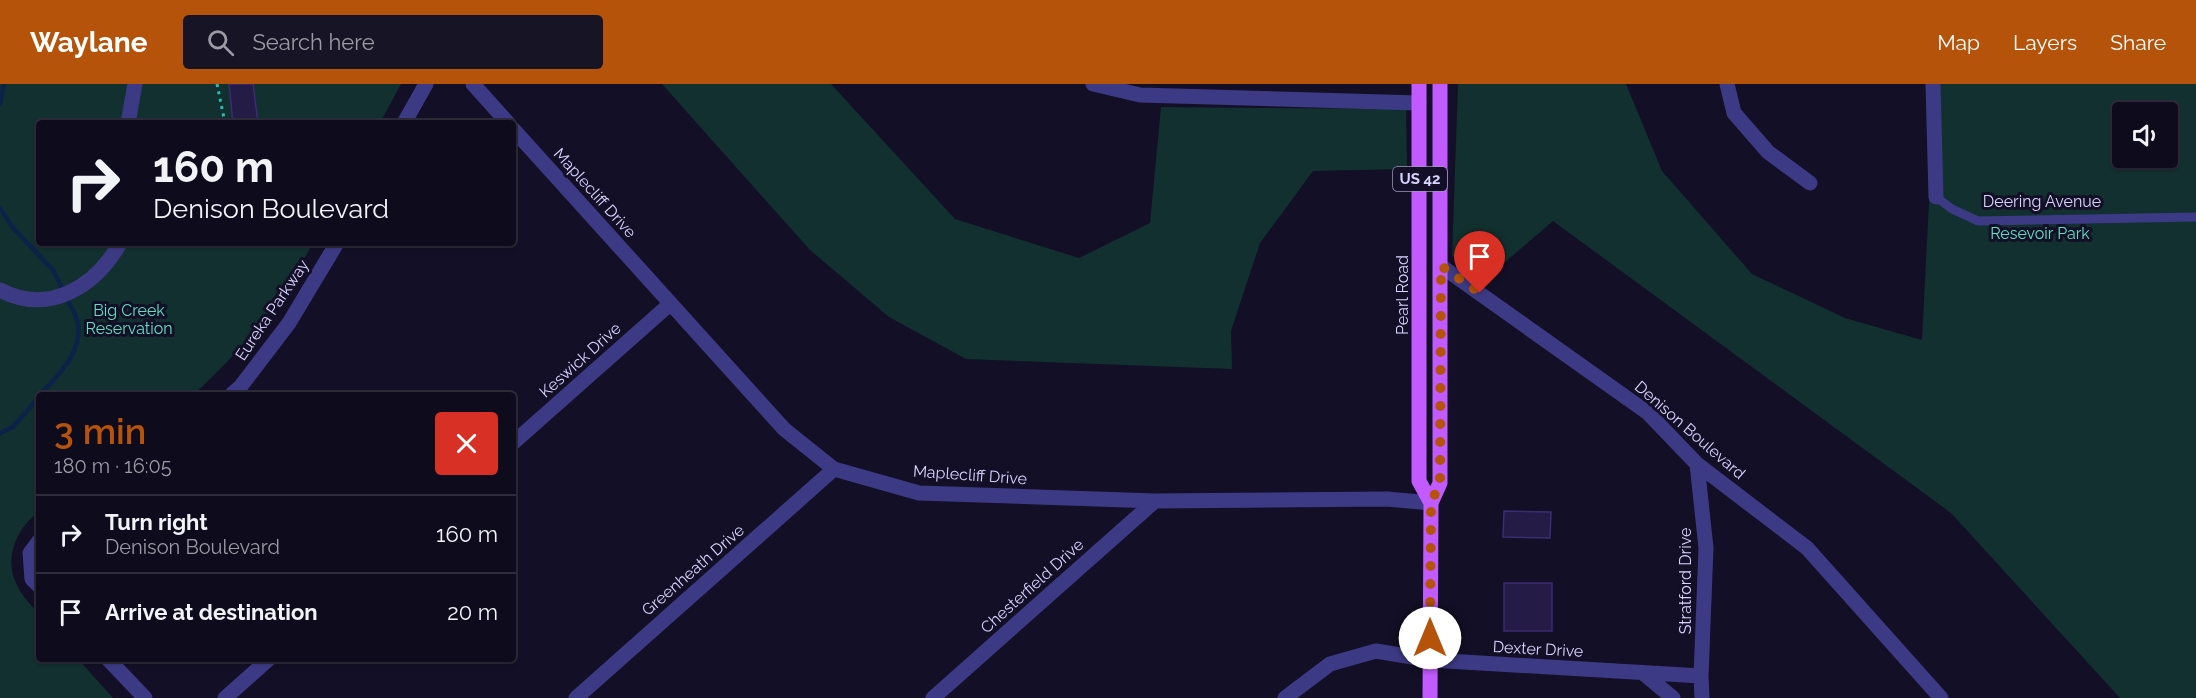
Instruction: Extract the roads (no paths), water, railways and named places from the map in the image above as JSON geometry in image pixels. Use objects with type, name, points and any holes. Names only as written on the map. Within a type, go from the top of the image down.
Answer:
[{"type":"main road","name":"Pearl Road","points":[[1419,84],[1419,481],[1431,503]]},
{"type":"main road","name":"Pearl Road","points":[[1430,698],[1431,503],[1440,483],[1440,84]]},
{"type":"street","points":[[129,120],[135,84]]},
{"type":"street","points":[[406,120],[426,84]]},
{"type":"street","points":[[473,84],[505,120]]},
{"type":"street","points":[[1093,84],[1140,95],[1419,103]]},
{"type":"street","points":[[1728,84],[1734,113],[1768,152],[1810,183]]},
{"type":"street","name":"Deering Avenue","points":[[1933,84],[1936,197]]},
{"type":"street","name":"Maplecliff Drive","points":[[516,132],[784,429],[834,470],[919,493],[1155,501],[1387,499],[1431,503]]},
{"type":"street","points":[[0,290],[31,299],[48,299],[73,291],[100,273],[118,246]]},
{"type":"street","name":"Eureka Parkway","points":[[234,392],[242,386],[289,323],[335,246]]},
{"type":"street","name":"Denison Boulevard","points":[[1441,266],[1648,413],[1697,464],[1807,548],[1941,698]]},
{"type":"street","name":"Keswick Drive","points":[[516,440],[670,304]]},
{"type":"street","name":"Stratford Drive","points":[[1697,464],[1706,548],[1702,698]]},
{"type":"street","name":"Greenheath Drive","points":[[576,698],[834,470]]},
{"type":"street","name":"Chesterfield Drive","points":[[933,698],[1155,501]]},
{"type":"street","points":[[34,547],[32,579],[36,583]]},
{"type":"street","name":"Dexter Drive","points":[[1285,698],[1330,664],[1376,651],[1430,660],[1701,676]]},
{"type":"street","points":[[111,662],[145,698]]},
{"type":"street","points":[[225,698],[266,662]]},
{"type":"street","points":[[1644,673],[1673,698]]},
{"type":"lane","name":"Deering Avenue","points":[[1936,197],[1953,209],[1978,221],[2196,218]]},
{"type":"waterway","points":[[0,104],[4,84]]},
{"type":"waterway","points":[[0,208],[13,228],[53,270],[63,290]]},
{"type":"waterway","points":[[43,392],[69,361],[77,341],[77,320],[66,298]]},
{"type":"waterway","points":[[0,433],[13,427],[36,400]]},
{"type":"park label","name":"Resevoir Park","points":[[2040,233]]},
{"type":"park label","name":"Big Creek Reservation","points":[[129,319]]}]
